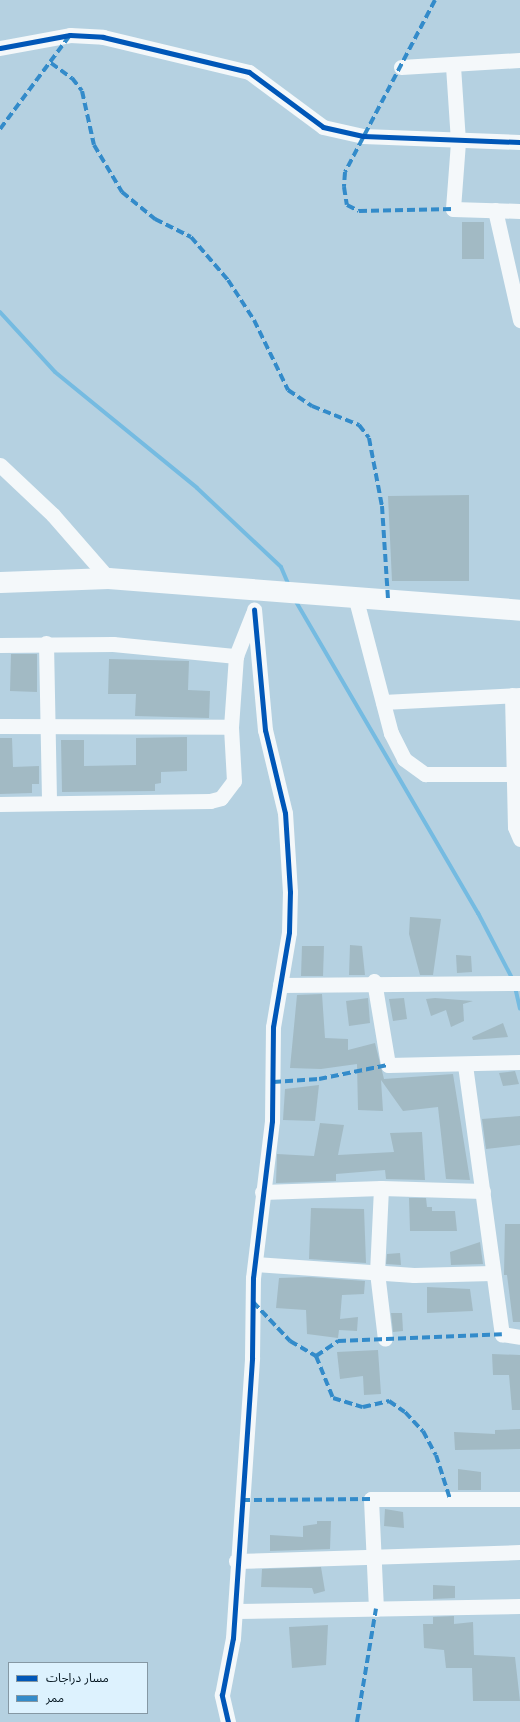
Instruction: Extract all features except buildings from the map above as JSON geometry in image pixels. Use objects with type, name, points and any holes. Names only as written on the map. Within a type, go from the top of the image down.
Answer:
[{"type":"street","points":[[0,48],[70,35],[103,37],[249,72],[323,127],[363,136],[458,142],[520,142]]},
{"type":"street","points":[[401,67],[453,66],[520,60]]},
{"type":"street","points":[[453,66],[458,142],[453,209],[520,211]]},
{"type":"street","points":[[495,210],[520,320]]},
{"type":"street","points":[[0,465],[53,515],[108,578]]},
{"type":"street","points":[[0,582],[108,578],[255,601],[278,592],[355,596],[520,610]]},
{"type":"street","points":[[355,596],[391,733],[404,759],[416,770],[426,774],[516,775]]},
{"type":"street","points":[[0,804],[210,801],[221,798],[234,781],[232,728],[236,656],[255,601]]},
{"type":"street","points":[[228,1722],[222,1695],[235,1611],[236,1561],[252,1358],[255,1264],[262,1192],[272,1121],[273,1027],[289,932],[289,858],[285,813],[265,730],[255,601]]},
{"type":"street","points":[[0,645],[46,643],[113,644],[236,656]]},
{"type":"street","points":[[46,643],[45,725],[49,803]]},
{"type":"street","points":[[383,702],[516,695],[515,827],[520,839]]},
{"type":"street","points":[[0,726],[45,725],[232,728]]},
{"type":"street","points":[[280,985],[374,981],[515,982]]},
{"type":"street","points":[[374,981],[388,1065],[465,1065],[520,1062]]},
{"type":"street","points":[[465,1065],[483,1191],[492,1273],[502,1334],[520,1337]]},
{"type":"street","points":[[262,1192],[381,1188],[483,1191]]},
{"type":"street","points":[[381,1188],[377,1272],[385,1339]]},
{"type":"street","points":[[255,1264],[377,1272],[414,1276],[492,1273]]},
{"type":"street","points":[[376,1609],[376,1555],[371,1499],[520,1499]]},
{"type":"street","points":[[236,1561],[376,1555],[520,1552]]},
{"type":"street","points":[[235,1611],[520,1606]]},
{"type":"waterway","points":[[0,312],[55,372],[197,488],[281,567],[289,586]]},
{"type":"waterway","points":[[295,600],[478,913],[513,980]]},
{"type":"waterway","points":[[515,987],[520,1008]]},
{"type":"marked path","points":[[435,0],[345,172],[344,187],[347,205],[359,211],[453,209]]},
{"type":"marked path","points":[[0,129],[70,35]]},
{"type":"marked path","points":[[51,63],[72,78],[82,91],[94,145],[122,192],[155,219],[191,237],[228,280],[254,320],[288,390],[312,406],[359,425],[369,438],[382,506],[388,599]]},
{"type":"marked path","points":[[273,1082],[319,1079],[388,1065]]},
{"type":"marked path","points":[[253,1302],[290,1341],[316,1356],[333,1398],[363,1407],[389,1401],[405,1412],[423,1431],[436,1455],[450,1499]]},
{"type":"marked path","points":[[316,1356],[338,1341],[502,1334]]},
{"type":"marked path","points":[[242,1500],[371,1499]]},
{"type":"marked path","points":[[357,1722],[376,1609]]},
{"type":"cycle path","points":[[0,48],[70,35],[103,37],[249,72],[323,127],[363,136],[520,142]]},
{"type":"cycle path","points":[[228,1722],[222,1695],[233,1638],[252,1358],[253,1278],[272,1121],[273,1027],[289,932],[290,892],[285,813],[265,730],[254,610]]}]
